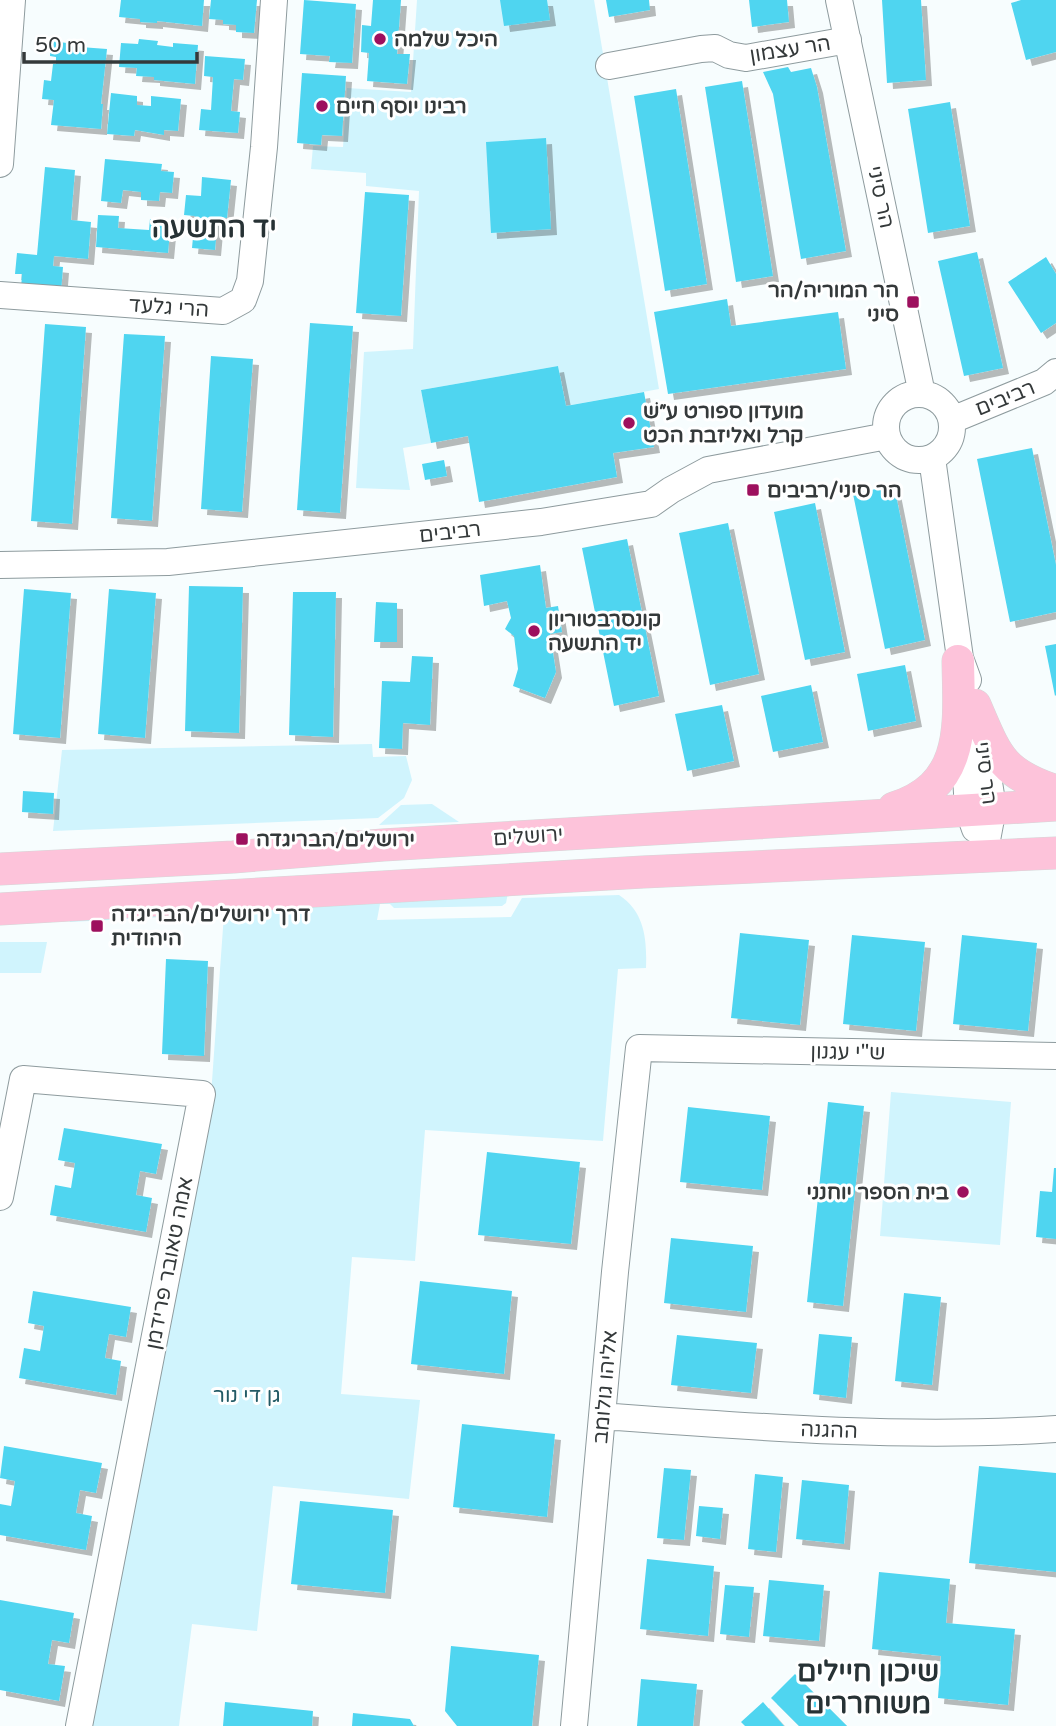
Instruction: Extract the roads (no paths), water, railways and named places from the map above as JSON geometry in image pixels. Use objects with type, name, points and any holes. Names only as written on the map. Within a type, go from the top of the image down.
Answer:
[{"type":"main road","points":[[872,814],[910,803],[940,781],[949,767],[955,750],[959,717],[959,660]]},
{"type":"main road","points":[[975,705],[994,750],[1002,761],[1012,771],[1056,791]]},
{"type":"main road","name":"ירושלים","points":[[0,869],[233,857],[872,814],[1056,805]]},
{"type":"main road","name":"ירושלים","points":[[0,909],[643,872],[1056,853]]},
{"type":"street","points":[[0,164],[12,0]]},
{"type":"street","name":"הרי גלעד","points":[[0,295],[223,311],[243,300],[250,281],[253,255],[274,0]]},
{"type":"street","name":"הר סיני","points":[[839,0],[922,394]]},
{"type":"street","name":"הר עצמון","points":[[609,66],[701,49],[715,48],[729,55],[746,58],[848,40]]},
{"type":"street","name":"רביבים","points":[[951,420],[1044,382],[1056,372]]},
{"type":"street","points":[[911,395],[932,396],[941,402],[951,420],[951,438],[947,447],[932,458],[921,461],[900,455],[891,447],[887,436],[888,415],[893,406],[911,395]]},
{"type":"street","name":"רביבים","points":[[0,565],[168,562],[541,522],[651,504],[708,470],[887,436]]},
{"type":"street","name":"הר סיני","points":[[932,458],[980,808]]},
{"type":"street","name":"הר סיני","points":[[959,660],[975,705],[984,856]]},
{"type":"street","name":"ש\"י עגנון","points":[[639,1048],[1056,1056]]},
{"type":"street","name":"אליהו גולומב","points":[[574,1726],[639,1048]]},
{"type":"street","name":"אמה טאובר פרידמן","points":[[0,1196],[23,1079],[202,1094],[79,1726]]},
{"type":"street","name":"ההגנה","points":[[602,1416],[811,1430],[984,1434],[1056,1429]]},
{"type":"place","name":"היכל שלמה","points":[[380,39]]},
{"type":"place","name":"רבינו יוסף חיים","points":[[322,106]]},
{"type":"place","name":"הר המוריה/הר סיני","points":[[913,302]]},
{"type":"place","name":"מועדון ספורט ע״שׁ קרל ואליזבת הכט","points":[[629,423]]},
{"type":"place","name":"הר סיני/רביבים","points":[[753,490]]},
{"type":"place","name":"קונסרבטוריון יד התשעה","points":[[534,631]]},
{"type":"place","name":"ירושלים/הבריגדה","points":[[242,839]]},
{"type":"place","name":"דרך ירושלים/הבריגדה היהודית","points":[[97,926]]},
{"type":"place","name":"בית הספר יוחנני","points":[[963,1192]]},
{"type":"district","name":"יד התשעה","points":[[214,227]]},
{"type":"district","name":"שיכון חיילים משוחררים","points":[[868,1687]]},
{"type":"park label","name":"גן די נור","points":[[247,1395]]}]
